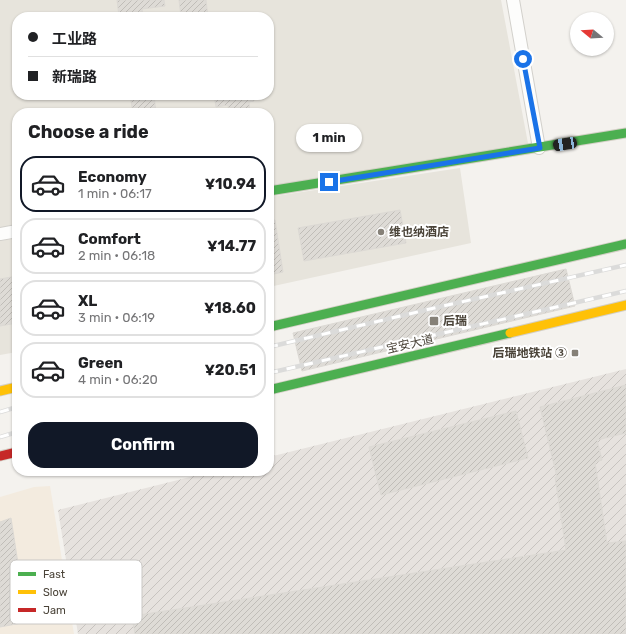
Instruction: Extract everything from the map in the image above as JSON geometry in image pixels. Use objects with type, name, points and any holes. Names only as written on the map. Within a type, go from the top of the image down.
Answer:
[{"type":"main road","points":[[274,190],[626,133]]},
{"type":"main road","points":[[274,326],[626,244]]},
{"type":"main road","name":"宝安大道","points":[[274,389],[626,305]]},
{"type":"main road","points":[[2,391],[12,388]]},
{"type":"main road","points":[[0,457],[12,453]]},
{"type":"street","points":[[513,0],[540,148]]},
{"type":"street","points":[[0,234],[12,232]]},
{"type":"shaded area","points":[[0,0],[501,0],[530,154],[274,190],[274,108],[12,108],[12,229],[0,230]]},
{"type":"shaded area","points":[[460,168],[471,243],[274,286],[274,196]]},
{"type":"shaded area","points":[[12,239],[12,353],[0,355],[0,241]]},
{"type":"shaded area","points":[[626,369],[626,634],[78,634],[76,624],[142,624],[142,560],[66,560],[58,510],[194,476],[274,476],[274,456]]},
{"type":"shaded area","points":[[50,486],[62,560],[10,560],[10,624],[72,624],[74,634],[0,634],[0,497],[34,487]]},
{"type":"building","points":[[117,0],[164,0],[165,6],[142,9],[142,12],[118,12]]},
{"type":"building","points":[[179,0],[206,0],[207,12],[180,12]]},
{"type":"building","points":[[131,100],[155,100],[155,108],[132,108]]},
{"type":"building","points":[[215,100],[254,100],[249,102],[250,108],[228,108],[228,105],[216,107]]},
{"type":"building","points":[[400,210],[406,243],[304,261],[298,228]]},
{"type":"building","points":[[274,220],[275,220],[283,272],[274,274]]},
{"type":"building","name":"后瑞","points":[[566,269],[575,306],[302,371],[293,333]]},
{"type":"building","points":[[12,277],[12,324],[0,326],[0,279]]},
{"type":"building","points":[[626,385],[626,433],[597,440],[602,460],[595,462],[607,543],[626,541],[626,634],[135,634],[133,624],[142,624],[142,614],[566,550],[555,477],[557,477],[540,407]]},
{"type":"building","points":[[516,411],[528,458],[381,495],[369,447]]},
{"type":"building","points":[[11,518],[17,560],[10,560],[10,624],[16,624],[0,627],[0,522]]},
{"type":"railway","points":[[274,346],[626,265]]},
{"type":"railway","points":[[274,372],[626,291]]},
{"type":"railway","points":[[0,412],[12,408]]},
{"type":"railway","points":[[0,437],[12,433]]},
{"type":"traffic: fast","points":[[274,190],[626,133]]},
{"type":"traffic: fast","points":[[274,326],[626,244]]},
{"type":"traffic: fast","points":[[274,389],[510,333]]},
{"type":"traffic: slow","points":[[510,333],[626,305]]},
{"type":"traffic: slow","points":[[0,391],[12,388]]},
{"type":"traffic: jam","points":[[0,456],[12,453]]},
{"type":"place","name":"维也纳酒店","points":[[381,232]]},
{"type":"place","name":"后瑞","points":[[434,321]]},
{"type":"place","name":"后瑞地铁站 ③","points":[[575,353]]},
{"type":"route","points":[[329,182],[540,148],[523,59]]}]
